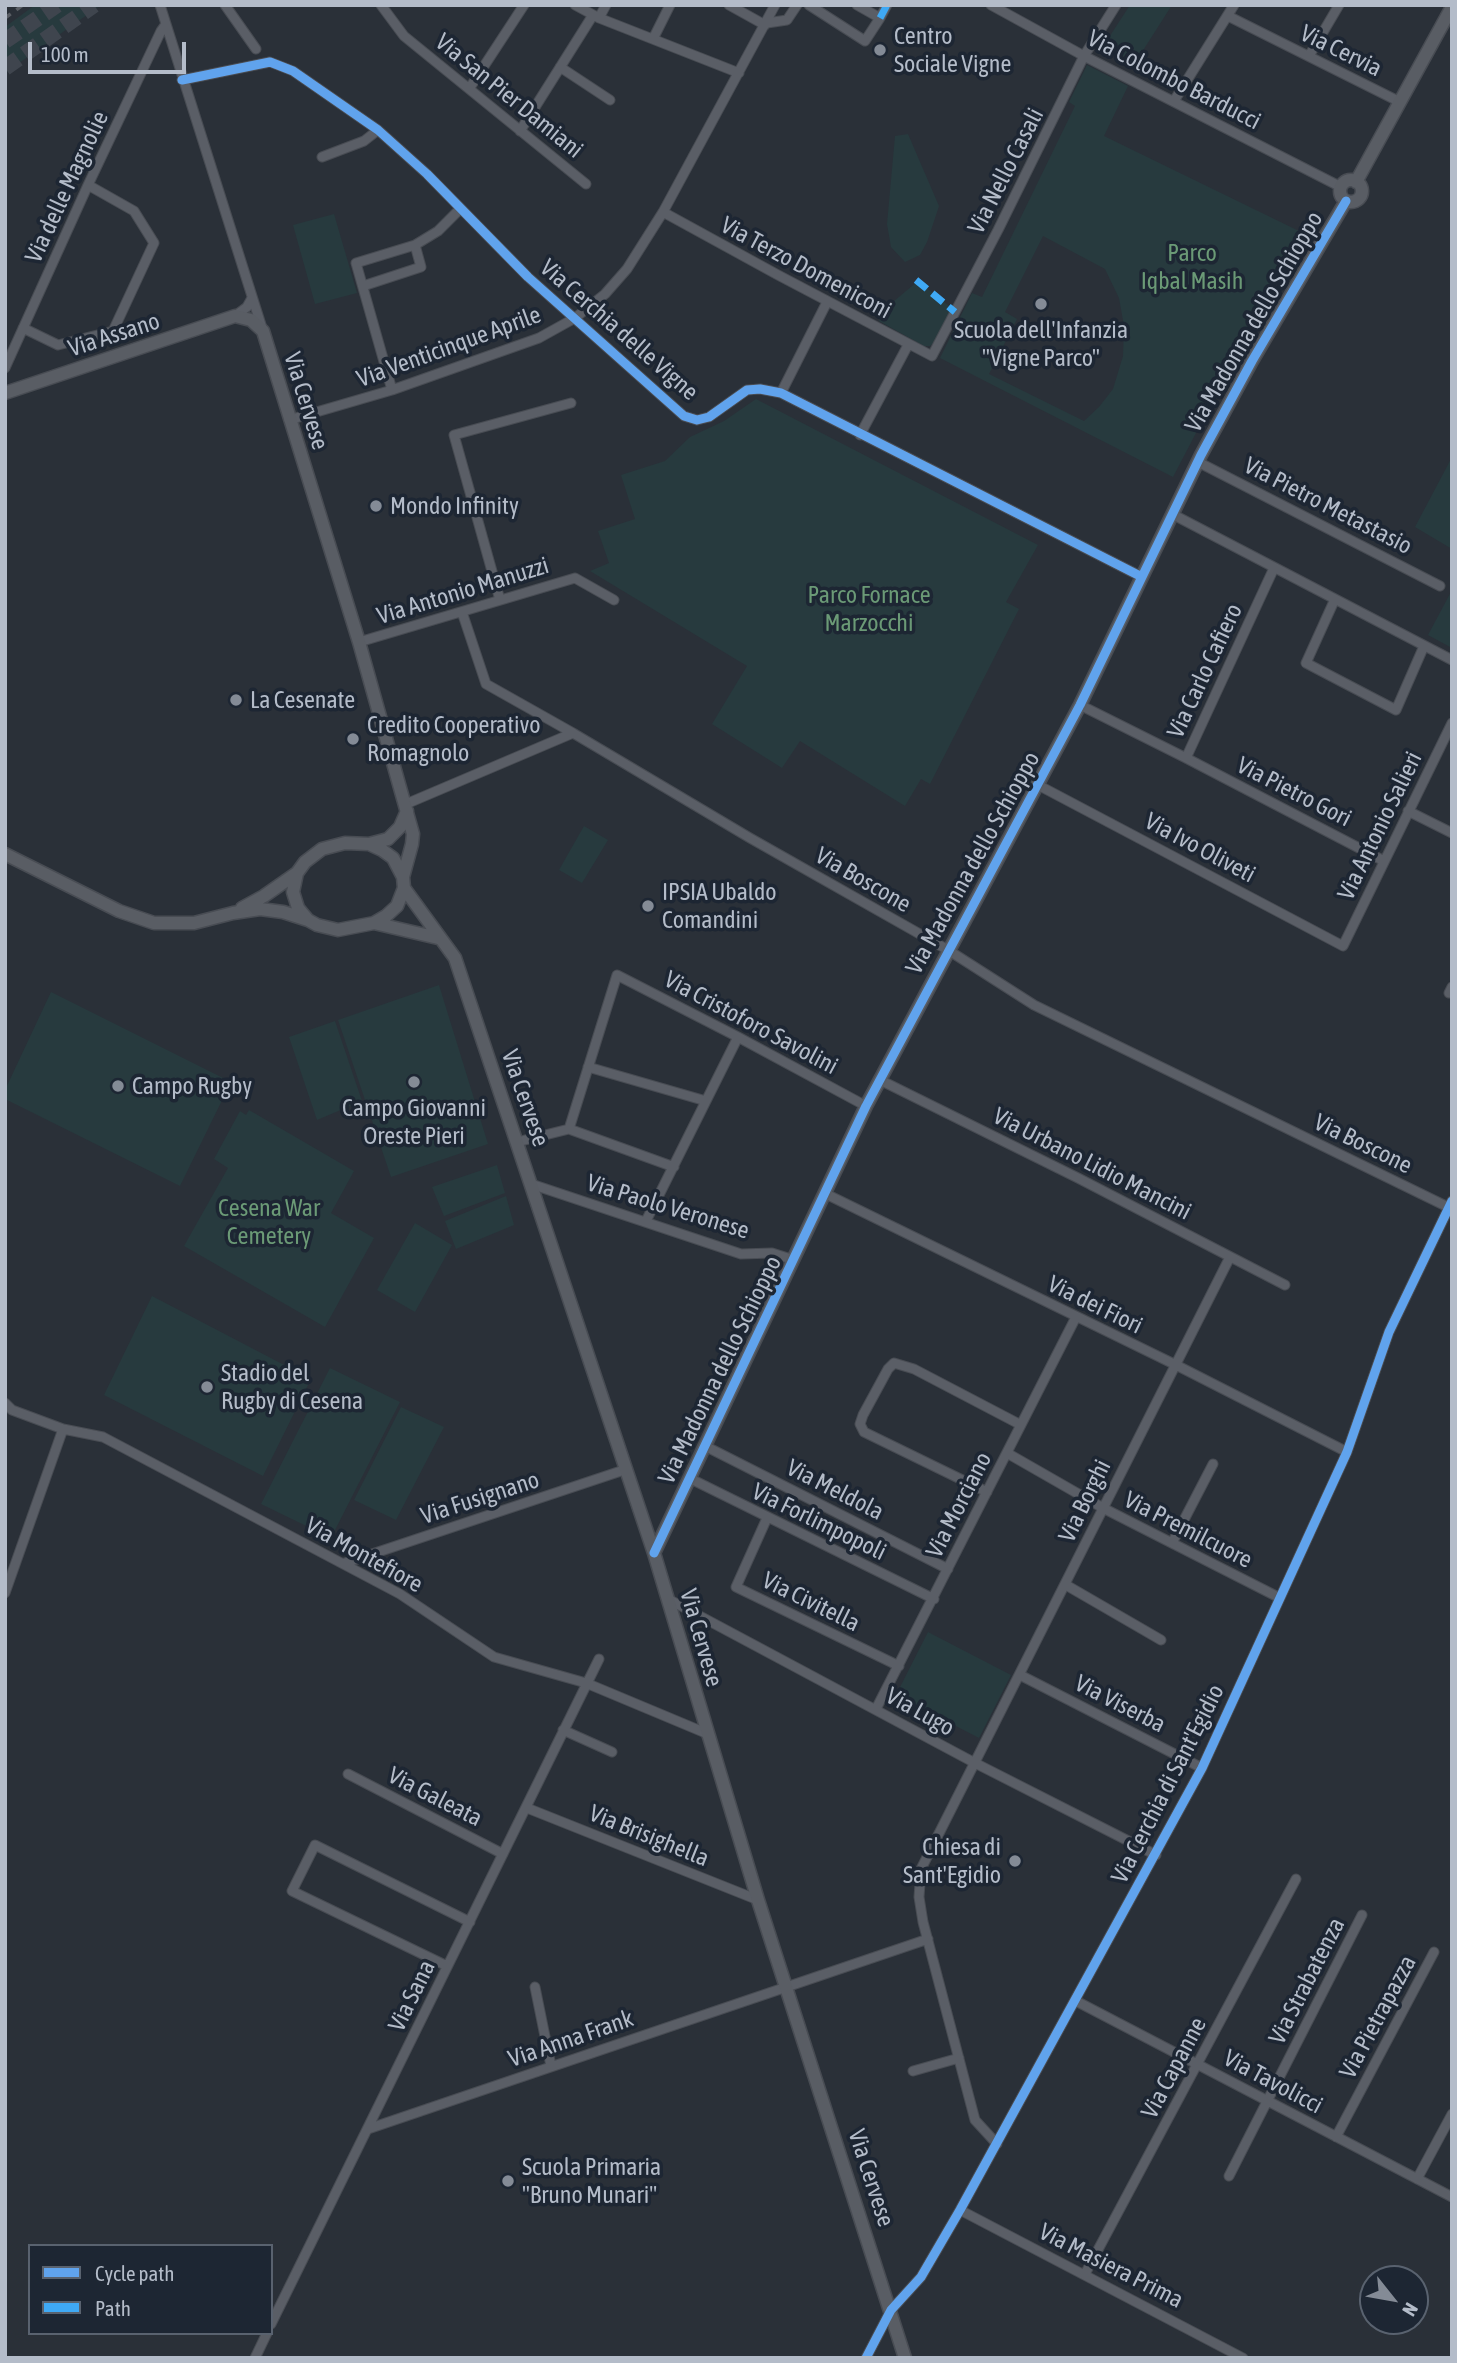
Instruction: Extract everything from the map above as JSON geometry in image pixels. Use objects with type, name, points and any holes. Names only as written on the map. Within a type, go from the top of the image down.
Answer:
[{"type":"street","name":"Via Cervese","points":[[160,5],[359,642],[406,807],[413,834],[403,883],[438,938],[455,958],[654,1553],[758,1899],[905,2358]]},
{"type":"street","points":[[225,5],[256,49]]},
{"type":"street","name":"Via San Pier Damiani","points":[[381,5],[404,36],[586,184]]},
{"type":"street","points":[[469,89],[524,5]]},
{"type":"street","points":[[575,5],[596,17],[739,74]]},
{"type":"street","points":[[520,131],[560,67],[606,5]]},
{"type":"street","points":[[653,39],[670,5]]},
{"type":"street","points":[[729,5],[766,24],[787,20],[797,5]]},
{"type":"street","name":"Via Venticinque Aprile","points":[[289,420],[392,390],[539,338],[575,318],[605,294],[627,270],[663,212],[775,5]]},
{"type":"street","points":[[809,5],[865,41],[887,5]]},
{"type":"street","points":[[857,5],[880,18]]},
{"type":"street","name":"Via Colombo Barducci","points":[[991,5],[1084,56],[1341,187]]},
{"type":"street","name":"Via Nello Casali","points":[[932,356],[1084,56],[1116,5]]},
{"type":"street","points":[[1174,101],[1234,5]]},
{"type":"street","points":[[1309,56],[1339,5]]},
{"type":"street","points":[[1356,182],[1451,6]]},
{"type":"street","name":"Via Cervia","points":[[1228,16],[1400,102]]},
{"type":"street","name":"Via delle Magnolie","points":[[5,368],[88,185],[166,24]]},
{"type":"street","name":"Via Cerchia delle Vigne","points":[[182,80],[270,62],[293,71],[378,130],[427,174],[528,277],[684,416],[697,419],[709,417],[747,390],[760,389],[781,393],[1142,577]]},
{"type":"street","points":[[560,67],[610,100]]},
{"type":"street","points":[[322,157],[364,141],[378,130]]},
{"type":"street","points":[[1349,181],[1356,182],[1362,190],[1360,197],[1355,202],[1346,201],[1340,195],[1341,187],[1349,181]]},
{"type":"street","points":[[23,328],[58,345],[113,331],[154,243],[134,211],[88,185]]},
{"type":"street","name":"Via Madonna dello Schioppo","points":[[654,1553],[866,1106],[1080,705],[1198,461],[1252,361],[1346,201]]},
{"type":"street","points":[[392,390],[356,263],[415,245],[438,231],[460,209]]},
{"type":"street","name":"Via Terzo Domeniconi","points":[[663,212],[932,356]]},
{"type":"street","points":[[362,286],[421,267],[415,245]]},
{"type":"street","name":"Via Assano","points":[[5,393],[235,316],[247,307],[252,298]]},
{"type":"street","points":[[781,393],[827,302]]},
{"type":"street","points":[[235,316],[251,320],[263,331]]},
{"type":"street","points":[[860,435],[908,345]]},
{"type":"street","points":[[500,600],[454,435],[571,402]]},
{"type":"street","name":"Via Pietro Metastasio","points":[[1198,461],[1440,586]]},
{"type":"street","points":[[1172,514],[1452,660]]},
{"type":"street","name":"Via Carlo Cafiero","points":[[1080,705],[1186,758],[1274,568]]},
{"type":"street","name":"Via Antonio Manuzzi","points":[[359,642],[575,578],[614,600]]},
{"type":"street","points":[[1335,599],[1306,663],[1396,710],[1424,646]]},
{"type":"street","name":"Via Boscone","points":[[462,612],[486,684],[948,950],[1034,1005],[1451,1205]]},
{"type":"street","name":"Via Antonio Salieri","points":[[1343,946],[1452,723]]},
{"type":"street","points":[[233,913],[297,873],[305,862],[322,849],[345,843],[369,844],[388,839],[400,827],[406,807],[573,733]]},
{"type":"street","name":"Via Pietro Gori","points":[[1186,758],[1384,861]]},
{"type":"street","name":"Via Ivo Oliveti","points":[[1038,785],[1343,946]]},
{"type":"street","points":[[1408,811],[1452,833]]},
{"type":"street","points":[[5,854],[119,911],[154,923],[194,923],[260,909],[283,912],[328,929],[338,930],[374,923],[397,905],[403,883],[393,858],[369,844]]},
{"type":"street","points":[[297,873],[293,892],[298,908],[308,920]]},
{"type":"street","points":[[374,923],[438,938]]},
{"type":"street","name":"Via Cristoforo Savolini","points":[[588,1067],[617,975],[866,1106]]},
{"type":"street","points":[[646,1221],[738,1037]]},
{"type":"street","points":[[569,1129],[588,1067],[706,1101]]},
{"type":"street","name":"Via Urbano Lidio Mancini","points":[[880,1080],[1285,1285]]},
{"type":"street","points":[[517,1142],[569,1129],[674,1167]]},
{"type":"street","name":"Via Paolo Veronese","points":[[531,1184],[741,1254],[772,1253],[794,1260]]},
{"type":"street","name":"Via dei Fiori","points":[[826,1194],[1347,1452]]},
{"type":"street","name":"Via Cerchia di Sant'Egidio","points":[[866,2358],[891,2310],[921,2277],[960,2210],[1202,1768],[1347,1452],[1389,1332],[1451,1205]]},
{"type":"street","name":"Via Borghi","points":[[997,2144],[975,2120],[928,1940],[919,1897],[921,1869],[1230,1256]]},
{"type":"street","name":"Via Morciano","points":[[876,1709],[1076,1317]]},
{"type":"street","points":[[987,1492],[864,1432],[860,1424],[863,1415],[888,1368],[894,1363],[914,1370],[1021,1424]]},
{"type":"street","name":"Via Montefiore","points":[[5,1403],[12,1410],[62,1429],[103,1437],[345,1563],[400,1594],[494,1657],[586,1684],[708,1734]]},
{"type":"street","points":[[5,1593],[62,1429]]},
{"type":"street","name":"Via Meldola","points":[[705,1446],[948,1569]]},
{"type":"street","name":"Via Premilcuore","points":[[1007,1452],[1103,1508],[1280,1598]]},
{"type":"street","points":[[1172,1543],[1213,1464]]},
{"type":"street","name":"Via Fusignano","points":[[345,1563],[626,1469]]},
{"type":"street","name":"Via Forlimpopoli","points":[[689,1478],[933,1599]]},
{"type":"street","name":"Via Civitella","points":[[766,1518],[736,1587],[899,1666]]},
{"type":"street","points":[[1066,1585],[1161,1640]]},
{"type":"street","name":"Via Lugo","points":[[668,1599],[975,1763],[1156,1855]]},
{"type":"street","name":"Via Sana","points":[[273,2320],[599,1659]]},
{"type":"street","name":"Via Viserba","points":[[1020,1675],[1202,1768]]},
{"type":"street","points":[[563,1730],[612,1752]]},
{"type":"street","name":"Via Galeata","points":[[348,1774],[503,1854]]},
{"type":"street","name":"Via Brisighella","points":[[527,1808],[758,1899]]},
{"type":"street","points":[[447,1966],[292,1891],[315,1844],[470,1922]]},
{"type":"street","name":"Via Capanne","points":[[1085,2274],[1296,1879]]},
{"type":"street","name":"Via Strabatenza","points":[[1229,2176],[1362,1914]]},
{"type":"street","name":"Via Anna Frank","points":[[368,2129],[928,1940]]},
{"type":"street","name":"Via Pietrapazza","points":[[1336,2137],[1434,1952]]},
{"type":"street","points":[[535,1987],[551,2066]]},
{"type":"street","name":"Via Tavolicci","points":[[1076,2001],[1452,2197]]},
{"type":"street","points":[[913,2071],[959,2058]]},
{"type":"street","points":[[1417,2179],[1452,2114]]},
{"type":"street","name":"Via Masiera Prima","points":[[960,2210],[1244,2358]]},
{"type":"street","points":[[255,2358],[266,2335]]},
{"type":"green space","points":[[35,5],[101,5],[5,73],[5,27]]},
{"type":"green space","points":[[1130,5],[1172,5],[1135,63],[1104,45]]},
{"type":"green space","name":"Parco Iqbal Masih","points":[[1087,65],[1128,86],[1104,136],[1301,232],[1173,477],[940,358],[972,293],[982,297],[1075,106],[1069,102]],"holes":[[[1043,236],[1105,269],[1119,298],[1124,326],[1123,356],[1113,389],[1084,421],[989,374],[1017,319],[1005,312]]]},
{"type":"green space","points":[[908,134],[939,206],[920,255],[905,262],[891,247],[887,224],[895,136]]},
{"type":"green space","points":[[334,214],[357,293],[315,304],[293,225]]},
{"type":"green space","points":[[918,281],[953,309],[935,342],[930,346],[924,346],[879,321],[887,307]]},
{"type":"green space","name":"Parco Fornace Marzocchi","points":[[756,399],[1038,545],[1006,602],[1019,609],[930,784],[921,779],[905,806],[800,741],[782,768],[712,724],[747,666],[590,571],[609,563],[598,531],[635,519],[621,475],[665,461],[690,437],[724,421]]},
{"type":"green space","points":[[1452,457],[1452,549],[1415,527]]},
{"type":"green space","points":[[1452,590],[1452,648],[1428,635]]},
{"type":"green space","points":[[584,826],[608,840],[582,883],[559,870]]},
{"type":"green space","name":"Campo Giovanni Oreste Pieri","points":[[439,985],[488,1144],[391,1177],[338,1020]]},
{"type":"green space","name":"Campo Rugby","points":[[51,992],[231,1082],[180,1186],[5,1099],[5,1090]]},
{"type":"green space","points":[[335,1021],[362,1101],[317,1120],[289,1037]]},
{"type":"green space","name":"Cesena War Cemetery","points":[[249,1110],[354,1171],[331,1213],[374,1238],[325,1327],[184,1246],[228,1168],[214,1159],[240,1111],[246,1115]]},
{"type":"green space","points":[[497,1165],[505,1193],[444,1216],[432,1187]]},
{"type":"green space","points":[[506,1196],[514,1225],[456,1249],[445,1221]]},
{"type":"green space","points":[[415,1223],[452,1245],[415,1312],[377,1290]]},
{"type":"green space","name":"Stadio del Rugby di Cesena","points":[[152,1296],[311,1379],[263,1476],[104,1395]]},
{"type":"green space","points":[[330,1368],[400,1402],[331,1538],[261,1504]]},
{"type":"green space","points":[[401,1407],[444,1427],[396,1520],[354,1500]]},
{"type":"green space","points":[[928,1632],[1011,1675],[979,1738],[896,1695]]},
{"type":"tunnel","points":[[5,41],[57,5]]},
{"type":"tunnel","points":[[5,68],[94,5]]},
{"type":"railway","points":[[5,18],[23,5]]},
{"type":"marked path","points":[[880,18],[887,5]]},
{"type":"marked path","points":[[916,280],[955,312]]},
{"type":"cycle path","points":[[182,80],[270,62],[293,71],[378,130],[427,174],[528,277],[684,416],[697,420],[709,417],[747,390],[760,389],[781,393],[1142,577]]},
{"type":"cycle path","points":[[654,1553],[866,1106],[1080,705],[1201,455],[1252,361],[1346,201]]},
{"type":"cycle path","points":[[866,2358],[891,2310],[921,2277],[960,2210],[1202,1768],[1347,1452],[1389,1332],[1452,1201]]},
{"type":"place","name":"Centro Sociale Vigne","points":[[880,50]]},
{"type":"place","name":"Scuola dell'Infanzia \"Vigne Parco\"","points":[[1041,304]]},
{"type":"place","name":"Mondo Infinity","points":[[376,506]]},
{"type":"place","name":"La Cesenate","points":[[236,700]]},
{"type":"place","name":"Credito Cooperativo Romagnolo","points":[[353,739]]},
{"type":"place","name":"IPSIA Ubaldo Comandini","points":[[648,906]]},
{"type":"place","name":"Campo Giovanni Oreste Pieri","points":[[414,1082]]},
{"type":"place","name":"Campo Rugby","points":[[118,1086]]},
{"type":"place","name":"Stadio del Rugby di Cesena","points":[[207,1387]]},
{"type":"place","name":"Chiesa di Sant'Egidio","points":[[1015,1861]]},
{"type":"place","name":"Scuola Primaria \"Bruno Munari\"","points":[[508,2181]]}]
